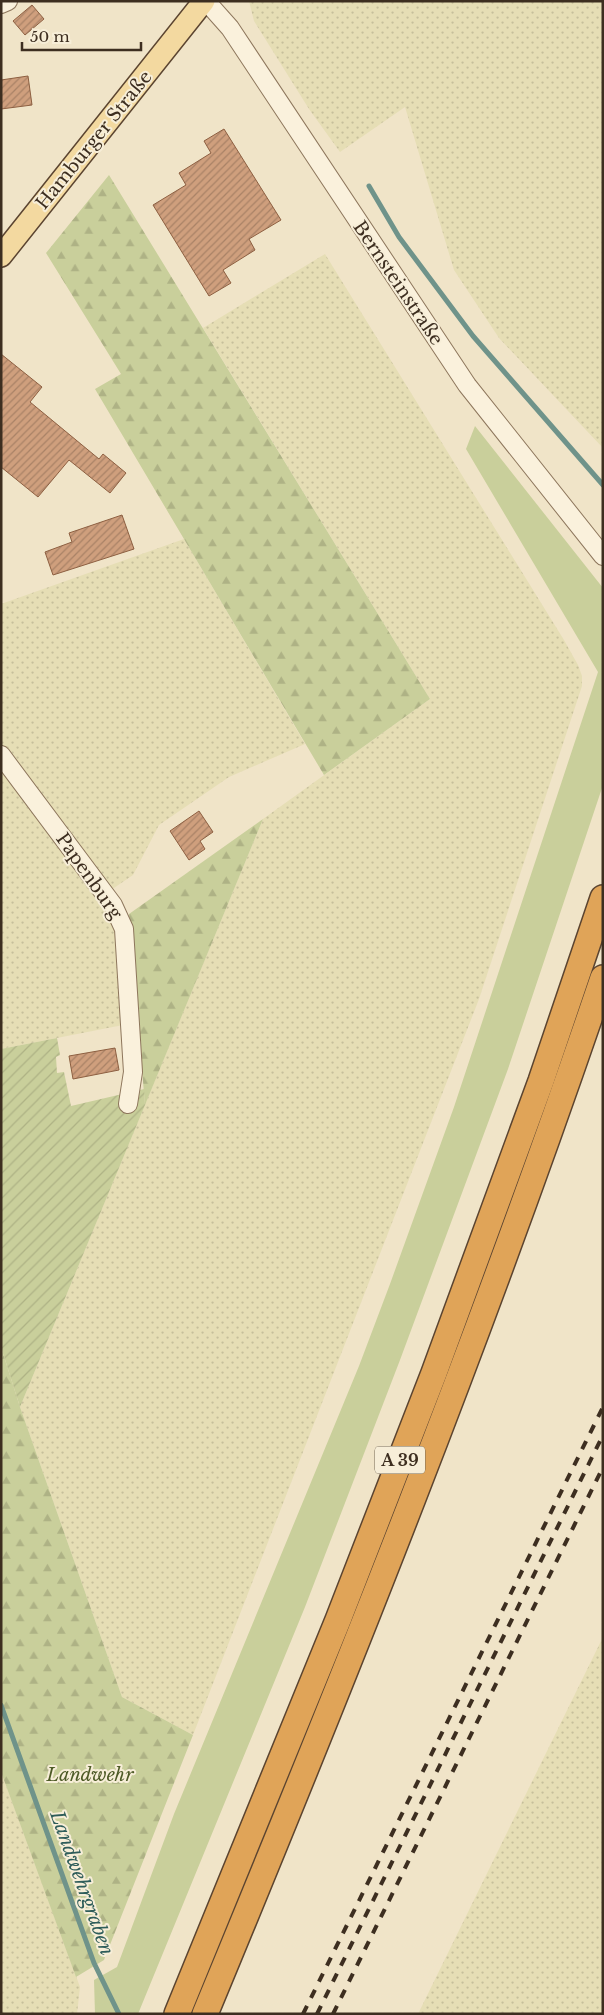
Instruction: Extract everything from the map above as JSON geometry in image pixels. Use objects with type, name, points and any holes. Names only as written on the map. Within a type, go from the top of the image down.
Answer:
[{"type":"highway","name":"A 39","points":[[177,2014],[338,1620],[434,1373],[542,1081],[603,898]]},
{"type":"highway","name":"A 39","points":[[205,2014],[362,1630],[460,1378],[603,978]]},
{"type":"main road","name":"Hamburger Straße","points":[[1,256],[205,1]]},
{"type":"street","points":[[1,4],[8,1]]},
{"type":"street","name":"Bernsteinstraße","points":[[205,1],[230,28],[467,384],[603,556]]},
{"type":"street","name":"Papenburg","points":[[1,755],[113,905],[124,928],[133,1072],[128,1104]]},
{"type":"shaded area","points":[[249,1],[603,1],[603,448],[499,338],[454,270],[405,107],[340,152],[309,109],[254,21]]},
{"type":"shaded area","points":[[325,254],[564,640],[578,665],[582,676],[582,686],[479,999],[193,1735],[122,1697],[20,1407],[263,819],[430,699],[203,328]]},
{"type":"shaded area","points":[[184,539],[305,744],[229,777],[159,825],[133,875],[111,890],[1,745],[1,604]]},
{"type":"shaded area","points":[[1,762],[117,917],[123,1025],[1,1049]]},
{"type":"shaded area","points":[[603,1637],[603,2014],[418,2014]]},
{"type":"shaded area","points":[[1,1772],[80,1987],[77,2014],[1,2014]]},
{"type":"green space","points":[[109,175],[430,699],[324,775],[95,389],[121,374],[46,253]]},
{"type":"green space","points":[[475,426],[603,588],[603,785],[508,1069],[400,1360],[305,1607],[138,2014],[95,2014],[94,1980],[117,1967],[174,1814],[359,1366],[390,1284],[454,1107],[598,672],[466,449]]},
{"type":"green space","points":[[263,819],[145,1105],[129,914]]},
{"type":"green space","points":[[57,1038],[60,1055],[56,1057],[57,1073],[64,1072],[71,1106],[144,1089],[145,1105],[20,1407],[1,1347],[1,1049]]},
{"type":"green space","name":"Landwehr","points":[[1,1347],[20,1407],[122,1697],[193,1735],[104,1960],[76,1977],[1,1772]]},
{"type":"building","points":[[32,5],[44,19],[25,35],[13,21]]},
{"type":"building","points":[[28,76],[32,105],[1,109],[1,80]]},
{"type":"building","points":[[224,129],[281,220],[249,239],[255,250],[223,270],[231,283],[209,296],[153,205],[186,185],[179,173],[211,153],[204,141]]},
{"type":"building","points":[[1,354],[42,387],[30,402],[99,459],[103,454],[126,473],[110,493],[69,460],[38,497],[1,467]]},
{"type":"building","points":[[122,515],[134,549],[53,575],[45,552],[72,542],[69,533]]},
{"type":"building","points":[[199,811],[213,832],[200,841],[205,849],[189,860],[170,831]]},
{"type":"building","points":[[115,1048],[119,1070],[73,1079],[69,1056]]},
{"type":"waterway","points":[[369,186],[399,237],[473,336],[603,485]]},
{"type":"waterway","name":"Landwehrgraben","points":[[1,1705],[94,1963],[119,2014]]},
{"type":"railway","points":[[303,2014],[603,1407]]},
{"type":"railway","points":[[317,2014],[603,1435]]},
{"type":"railway","points":[[333,2014],[603,1467]]}]
